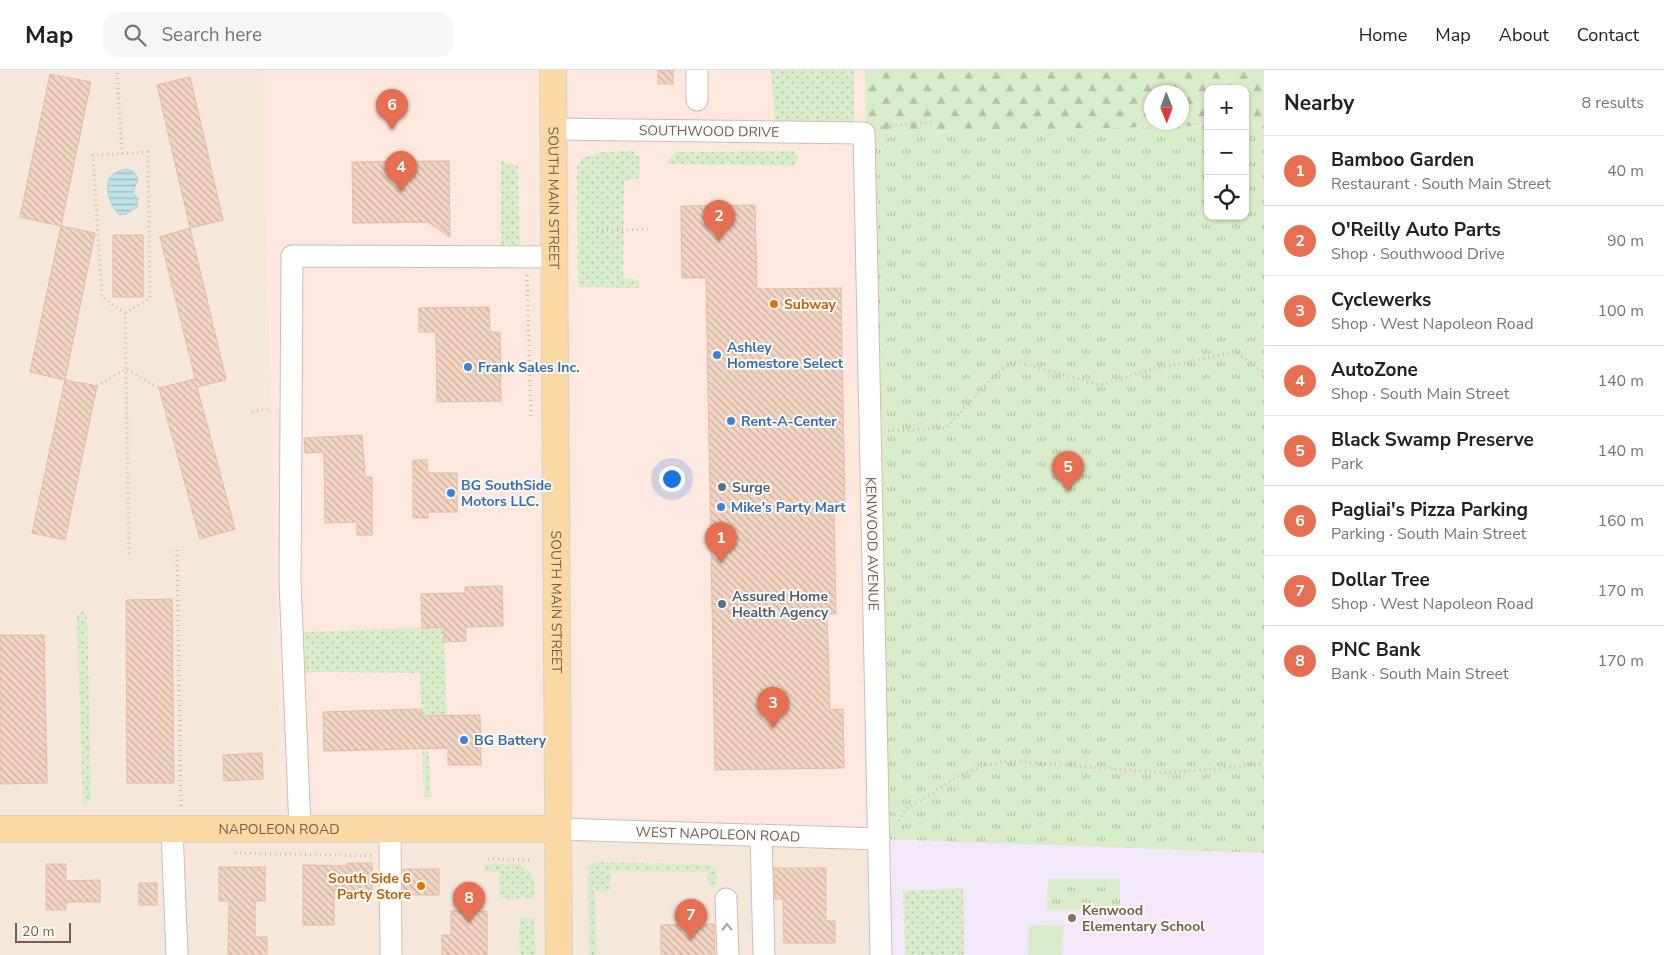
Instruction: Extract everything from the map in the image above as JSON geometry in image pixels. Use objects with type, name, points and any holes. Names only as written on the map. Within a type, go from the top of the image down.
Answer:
[{"type":"main road","name":"SOUTH MAIN STREET","points":[[553,70],[559,955]]},
{"type":"main road","name":"NAPOLEON ROAD","points":[[0,829],[176,818],[300,829],[558,829]]},
{"type":"street","points":[[697,70],[697,100]]},
{"type":"street","name":"SOUTHWOOD DRIVE","points":[[554,129],[864,133]]},
{"type":"street","name":"KENWOOD AVENUE","points":[[864,133],[881,955]]},
{"type":"street","points":[[300,829],[290,581],[292,256],[554,257]]},
{"type":"street","points":[[176,818],[177,955]]},
{"type":"street","points":[[390,829],[392,955]]},
{"type":"street","name":"WEST NAPOLEON ROAD","points":[[558,829],[879,839]]},
{"type":"street","points":[[761,835],[764,955]]},
{"type":"street","points":[[726,899],[728,955]]},
{"type":"path","points":[[117,73],[122,154]]},
{"type":"path","points":[[864,133],[887,126],[935,122]]},
{"type":"path","points":[[148,152],[150,298],[125,314],[102,297],[94,156],[148,152]]},
{"type":"path","points":[[597,231],[650,229]]},
{"type":"path","points":[[125,314],[128,554]]},
{"type":"path","points":[[871,431],[946,428],[996,374],[1014,361],[1100,385],[1156,368],[1235,352],[1264,372]]},
{"type":"path","points":[[97,386],[126,369]]},
{"type":"path","points":[[126,369],[159,388]]},
{"type":"path","points":[[176,818],[177,550]]},
{"type":"path","points":[[899,820],[905,810],[957,777],[982,766],[1008,761],[1167,773],[1264,764]]},
{"type":"path","points":[[227,853],[377,856]]},
{"type":"path","points":[[488,859],[531,860]]},
{"type":"shaded area","points":[[0,70],[266,70],[267,250],[277,573],[282,829],[1264,853],[1264,955],[0,955]]},
{"type":"shaded area","points":[[266,70],[865,70],[879,839],[281,829],[277,573],[267,250]]},
{"type":"shaded area","name":"Kenwood Elementary School","points":[[879,839],[1264,853],[1264,955],[881,955]]},
{"type":"green space","points":[[771,70],[854,70],[854,122],[775,121]]},
{"type":"green space","points":[[865,70],[1264,70],[1264,125],[1249,126],[1249,85],[1204,85],[1204,126],[1189,126],[1189,85],[1144,85],[1144,127],[866,133]]},
{"type":"green space","points":[[1264,125],[1264,853],[879,839],[866,133],[1144,127],[1144,130],[1189,130],[1189,126],[1204,126],[1204,220],[1249,220],[1249,126]]},
{"type":"green space","points":[[632,151],[640,158],[639,178],[624,181],[623,278],[639,280],[639,288],[578,287],[577,167],[582,158],[602,152]]},
{"type":"green space","points":[[794,151],[798,158],[794,166],[668,164],[668,159],[676,152]]},
{"type":"green space","points":[[501,161],[518,166],[520,249],[501,249]]},
{"type":"green space","points":[[82,611],[87,614],[91,800],[86,803],[83,802],[77,615]]},
{"type":"green space","points":[[444,627],[447,716],[427,717],[431,797],[424,797],[420,673],[312,672],[302,675],[300,632]]},
{"type":"green space","points":[[595,862],[711,865],[717,870],[717,884],[714,888],[708,884],[708,872],[611,871],[610,891],[595,892],[597,955],[589,955],[588,867]]},
{"type":"green space","points":[[484,864],[521,864],[533,879],[535,898],[499,898],[499,872],[484,871]]},
{"type":"green space","points":[[1048,879],[1120,879],[1120,910],[1047,910]]},
{"type":"green space","points":[[963,888],[964,955],[905,955],[903,891]]},
{"type":"green space","points":[[520,918],[534,918],[536,955],[521,955],[519,945]]},
{"type":"green space","points":[[1029,925],[1063,926],[1062,955],[1028,955]]},
{"type":"water","points":[[126,169],[133,171],[138,178],[133,193],[138,199],[137,207],[126,214],[120,215],[111,202],[108,185],[112,175]]},
{"type":"building","points":[[658,70],[673,70],[673,84],[658,84]]},
{"type":"building","points":[[50,74],[91,82],[61,226],[20,217]]},
{"type":"building","points":[[190,77],[223,220],[190,228],[157,85]]},
{"type":"building","points":[[449,161],[450,237],[428,222],[353,223],[352,162]]},
{"type":"building","points":[[755,205],[757,289],[841,288],[845,511],[834,511],[836,614],[827,614],[830,710],[843,709],[844,768],[715,770],[706,278],[682,278],[681,206]]},
{"type":"building","points":[[61,226],[95,233],[65,380],[30,372]]},
{"type":"building","points":[[190,228],[226,380],[197,387],[235,529],[200,539],[159,388],[195,379],[196,381],[160,237]]},
{"type":"building","points":[[113,235],[143,235],[143,297],[113,297]]},
{"type":"building","name":"Frank Sales Inc.","points":[[489,307],[490,332],[500,332],[501,401],[437,402],[436,332],[419,332],[419,308]]},
{"type":"building","points":[[65,380],[97,386],[65,540],[32,533]]},
{"type":"building","points":[[362,435],[365,477],[372,477],[372,535],[357,535],[357,522],[325,523],[324,452],[305,453],[304,438]]},
{"type":"building","points":[[413,460],[427,460],[428,473],[457,473],[457,512],[428,512],[428,518],[413,518]]},
{"type":"building","points":[[502,586],[503,626],[466,627],[466,641],[444,642],[444,627],[422,628],[421,594],[465,593],[465,587]]},
{"type":"building","points":[[172,599],[174,783],[127,783],[126,600]]},
{"type":"building","points":[[0,635],[44,635],[47,783],[0,784]]},
{"type":"building","points":[[421,709],[421,716],[480,715],[481,765],[448,765],[448,748],[324,751],[323,712]]},
{"type":"building","points":[[262,753],[263,779],[224,781],[223,755]]},
{"type":"building","points":[[347,863],[372,863],[372,891],[334,890],[334,925],[303,925],[303,865],[347,866]]},
{"type":"building","points":[[46,864],[66,864],[66,881],[100,880],[100,902],[66,902],[66,910],[46,910]]},
{"type":"building","points":[[219,867],[265,867],[265,901],[255,901],[255,937],[267,937],[267,955],[228,955],[229,901],[219,901]]},
{"type":"building","points":[[774,868],[826,868],[826,921],[835,921],[835,943],[784,943],[783,899],[775,899]]},
{"type":"building","name":"South Side 6 Party Store","points":[[403,869],[439,869],[439,895],[403,895]]},
{"type":"building","points":[[139,883],[157,883],[157,905],[139,905]]},
{"type":"building","points":[[451,911],[487,911],[487,955],[442,955],[442,935],[451,935]]},
{"type":"building","points":[[714,924],[715,955],[661,955],[661,925]]},
{"type":"place","name":"Pagliai's Pizza Parking","points":[[392,130]]},
{"type":"place","name":"AutoZone","points":[[401,192]]},
{"type":"place","name":"O'Reilly Auto Parts","points":[[719,241]]},
{"type":"place","name":"Subway","points":[[774,304]]},
{"type":"place","name":"Ashley Homestore Select","points":[[717,355]]},
{"type":"place","name":"Frank Sales Inc.","points":[[468,367]]},
{"type":"place","name":"Rent-A-Center","points":[[731,421]]},
{"type":"place","name":"Surge","points":[[722,487]]},
{"type":"place","name":"Black Swamp Preserve","points":[[1068,492]]},
{"type":"place","name":"BG SouthSide Motors LLC.","points":[[451,493]]},
{"type":"place","name":"Mike's Party Mart","points":[[721,507]]},
{"type":"place","name":"Bamboo Garden","points":[[721,563]]},
{"type":"place","name":"Assured Home Health Agency","points":[[722,604]]},
{"type":"place","name":"Cyclewerks","points":[[773,728]]},
{"type":"place","name":"BG Battery","points":[[464,740]]},
{"type":"place","name":"South Side 6 Party Store","points":[[421,886]]},
{"type":"place","name":"Kenwood Elementary School","points":[[1072,918]]},
{"type":"place","name":"PNC Bank","points":[[469,923]]},
{"type":"place","name":"Dollar Tree","points":[[691,940]]}]
